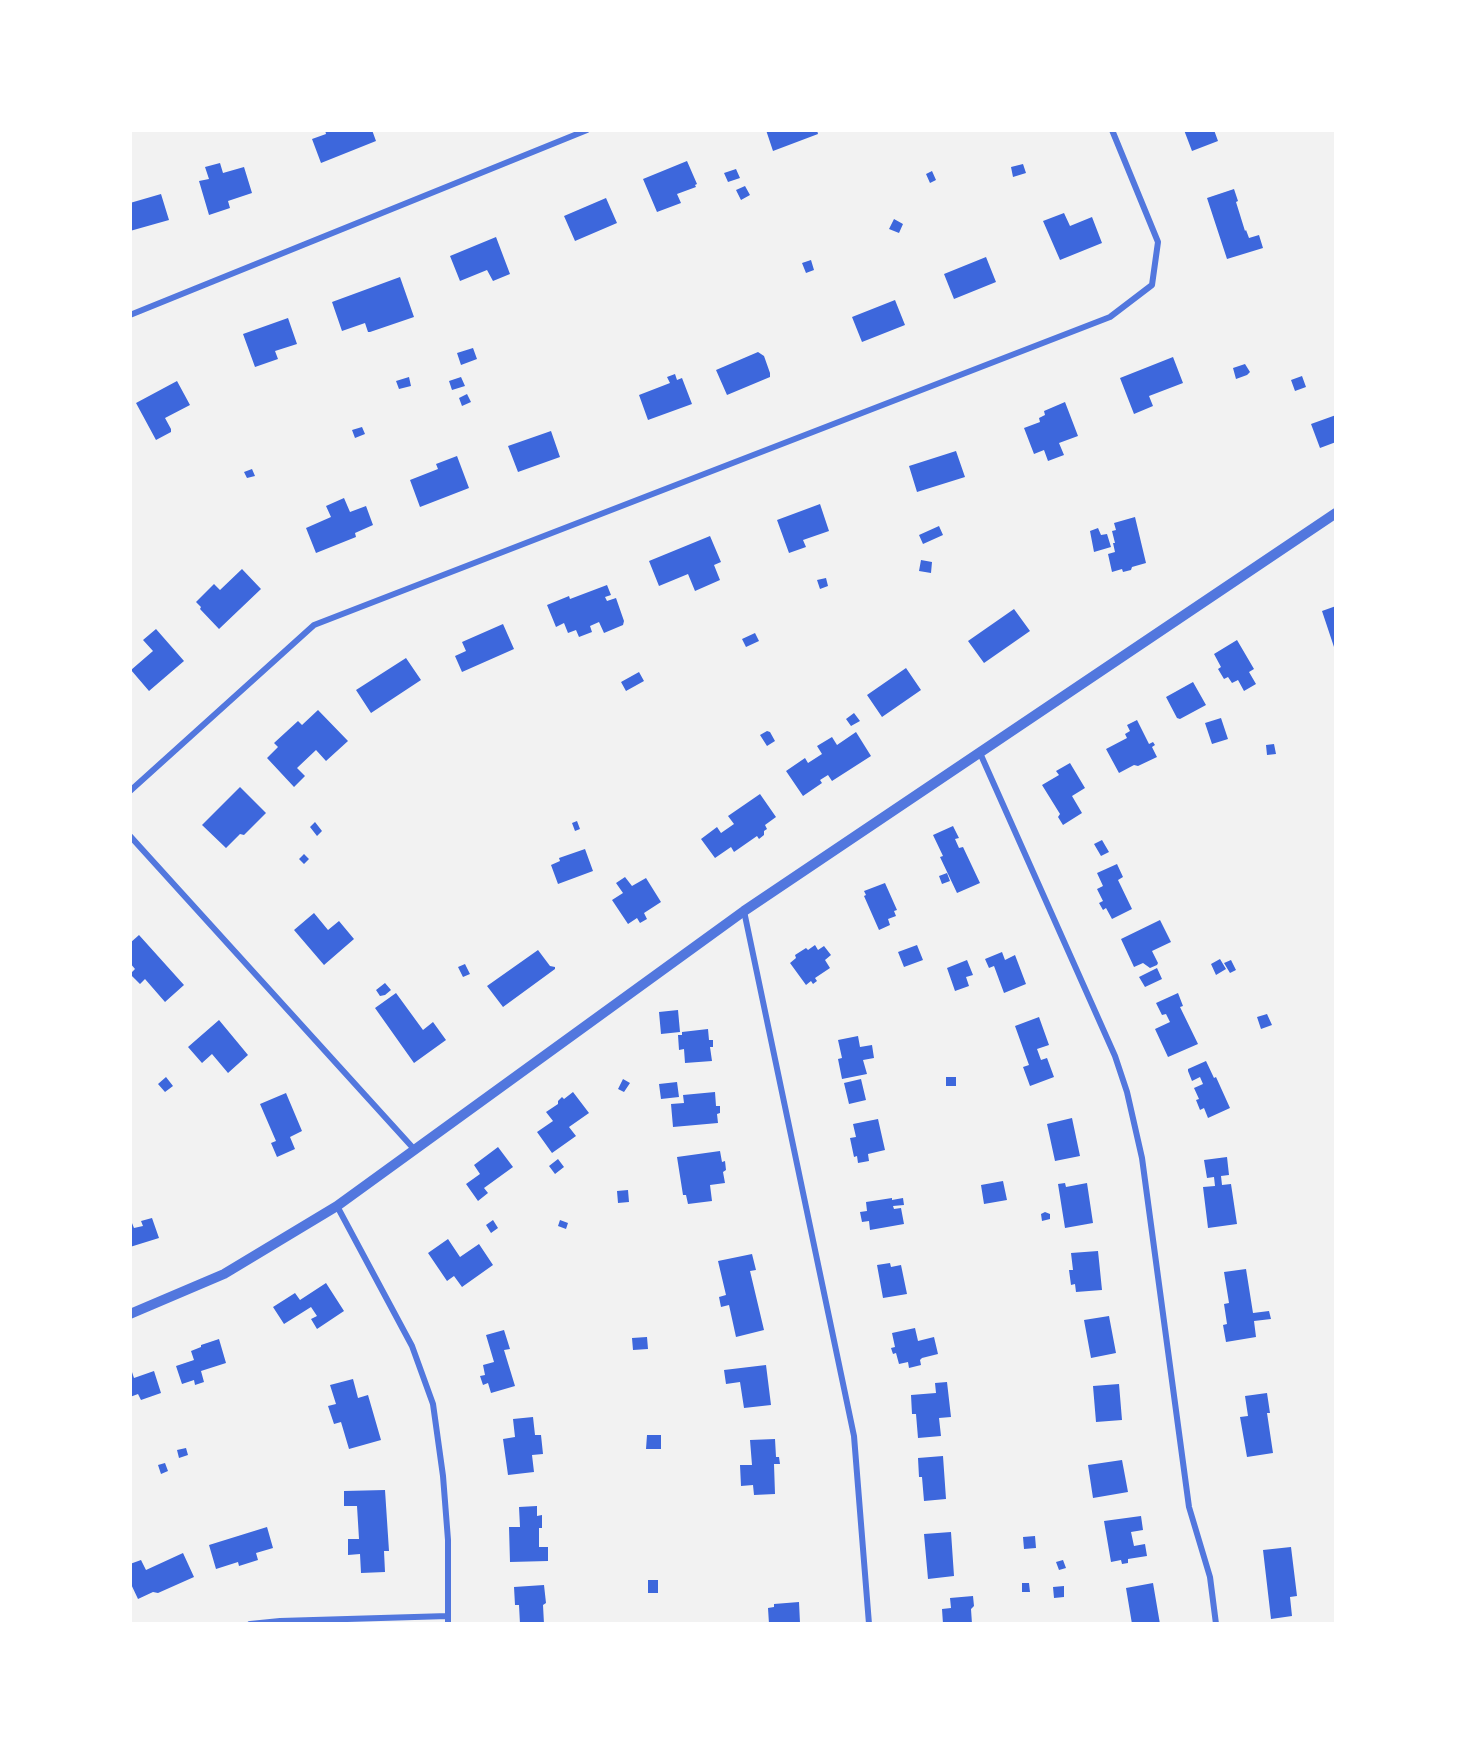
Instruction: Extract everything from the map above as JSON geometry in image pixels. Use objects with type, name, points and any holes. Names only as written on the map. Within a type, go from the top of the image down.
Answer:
[{"type":"street","points":[[130,315],[587,130]]},
{"type":"street","points":[[130,791],[314,625],[1110,318],[1152,285],[1158,242],[1112,130]]},
{"type":"street","points":[[130,1314],[224,1274],[337,1206],[744,911],[1335,513]]},
{"type":"street","points":[[980,753],[1115,1056],[1127,1092],[1142,1158],[1189,1507],[1210,1577],[1216,1623]]},
{"type":"street","points":[[130,836],[414,1149]]},
{"type":"street","points":[[744,911],[854,1436],[869,1623]]},
{"type":"street","points":[[337,1206],[412,1346],[433,1404],[443,1476],[448,1540],[448,1623]]},
{"type":"street","points":[[250,1623],[448,1616]]},
{"type":"building","points":[[325,130],[372,130],[376,141],[321,163],[312,139],[326,134]]},
{"type":"building","points":[[766,130],[817,130],[818,134],[773,151]]},
{"type":"building","points":[[1184,130],[1214,130],[1218,141],[1192,151]]},
{"type":"building","points":[[687,161],[697,184],[696,187],[677,194],[681,203],[657,212],[643,179]]},
{"type":"building","points":[[220,163],[223,173],[244,167],[252,193],[228,201],[230,208],[209,215],[199,181],[209,179],[205,167]]},
{"type":"building","points":[[1023,164],[1026,173],[1013,177],[1011,167]]},
{"type":"building","points":[[736,169],[740,178],[728,182],[724,173]]},
{"type":"building","points":[[932,171],[936,180],[930,183],[926,174]]},
{"type":"building","points":[[745,186],[750,195],[741,200],[736,190]]},
{"type":"building","points":[[1234,189],[1245,231],[1249,238],[1259,235],[1263,248],[1227,259],[1207,198]]},
{"type":"building","points":[[161,194],[169,220],[130,231],[130,203]]},
{"type":"building","points":[[606,198],[617,223],[575,241],[564,216]]},
{"type":"building","points":[[1064,213],[1070,226],[1092,217],[1102,243],[1060,260],[1043,221]]},
{"type":"building","points":[[894,219],[903,224],[899,233],[889,229]]},
{"type":"building","points":[[496,237],[510,274],[493,281],[487,270],[460,281],[450,256]]},
{"type":"building","points":[[986,257],[996,282],[954,299],[944,274]]},
{"type":"building","points":[[811,260],[814,270],[806,273],[802,263]]},
{"type":"building","points":[[400,277],[414,317],[370,332],[365,323],[342,331],[332,302]]},
{"type":"building","points":[[895,300],[905,325],[862,342],[852,317]]},
{"type":"building","points":[[288,318],[297,344],[275,351],[278,359],[255,367],[243,334]]},
{"type":"building","points":[[473,348],[477,359],[461,365],[457,353]]},
{"type":"building","points":[[758,352],[764,356],[770,377],[727,395],[716,370]]},
{"type":"building","points":[[1173,357],[1183,383],[1149,396],[1153,406],[1134,414],[1120,378]]},
{"type":"building","points":[[1245,364],[1250,372],[1236,379],[1233,368]]},
{"type":"building","points":[[675,374],[677,380],[682,378],[692,404],[648,420],[639,395],[670,383],[667,377]]},
{"type":"building","points":[[1302,376],[1306,387],[1295,391],[1291,380]]},
{"type":"building","points":[[409,377],[411,386],[399,389],[396,381]]},
{"type":"building","points":[[461,377],[465,386],[452,390],[449,381]]},
{"type":"building","points":[[177,381],[190,405],[165,418],[171,432],[156,440],[136,403]]},
{"type":"building","points":[[467,394],[471,402],[462,406],[459,398]]},
{"type":"building","points":[[1065,402],[1078,436],[1059,443],[1064,455],[1048,461],[1044,450],[1034,454],[1024,428],[1040,422],[1039,418],[1045,415],[1044,411]]},
{"type":"building","points":[[1336,415],[1336,442],[1320,448],[1311,424]]},
{"type":"building","points":[[362,427],[365,434],[355,438],[352,430]]},
{"type":"building","points":[[551,431],[560,457],[518,472],[508,446]]},
{"type":"building","points":[[956,451],[965,477],[917,492],[909,466]]},
{"type":"building","points":[[457,456],[469,488],[420,507],[410,480],[438,469],[436,464]]},
{"type":"building","points":[[252,469],[255,476],[247,478],[244,472]]},
{"type":"building","points":[[344,498],[350,512],[366,506],[373,525],[355,533],[356,537],[316,553],[306,528],[331,517],[326,506]]},
{"type":"building","points":[[820,504],[829,531],[803,540],[806,547],[789,553],[777,520]]},
{"type":"building","points":[[1135,517],[1146,563],[1132,567],[1131,570],[1123,572],[1122,569],[1112,572],[1108,554],[1115,552],[1112,531],[1116,530],[1114,523]]},
{"type":"building","points":[[939,526],[943,535],[923,544],[919,535]]},
{"type":"building","points":[[1098,528],[1101,535],[1107,534],[1111,547],[1094,552],[1090,531]]},
{"type":"building","points":[[710,536],[721,562],[714,565],[720,580],[695,591],[688,574],[659,586],[649,561]]},
{"type":"building","points":[[921,560],[932,562],[931,573],[919,571]]},
{"type":"building","points":[[242,569],[261,589],[219,629],[196,602],[214,584],[220,590]]},
{"type":"building","points":[[826,578],[828,586],[820,589],[817,580]]},
{"type":"building","points":[[607,585],[611,595],[605,597],[607,601],[616,598],[624,621],[623,625],[604,633],[599,622],[590,626],[592,632],[579,637],[576,630],[568,633],[564,623],[556,627],[547,605]]},
{"type":"building","points":[[1336,606],[1336,650],[1335,650],[1322,611]]},
{"type":"building","points":[[1014,609],[1030,631],[984,663],[968,641]]},
{"type":"building","points":[[503,624],[514,649],[462,672],[455,656],[466,651],[462,642]]},
{"type":"building","points":[[156,629],[184,661],[149,691],[131,670],[153,651],[143,640]]},
{"type":"building","points":[[755,633],[759,641],[746,647],[742,639]]},
{"type":"building","points":[[1237,640],[1254,669],[1249,672],[1256,684],[1244,691],[1238,680],[1232,683],[1228,677],[1224,679],[1218,669],[1221,667],[1214,654]]},
{"type":"building","points":[[406,658],[421,680],[371,713],[356,690]]},
{"type":"building","points":[[906,668],[921,690],[882,717],[867,695]]},
{"type":"building","points":[[639,672],[644,681],[626,691],[621,682]]},
{"type":"building","points":[[1193,682],[1206,705],[1180,719],[1177,718],[1166,697]]},
{"type":"building","points":[[318,710],[348,741],[326,761],[316,750],[297,768],[305,776],[294,787],[267,758],[278,747],[274,743],[298,721],[302,725]]},
{"type":"building","points":[[854,713],[860,721],[851,726],[846,719]]},
{"type":"building","points":[[1221,718],[1228,739],[1212,744],[1205,723]]},
{"type":"building","points":[[1137,720],[1149,744],[1153,742],[1155,745],[1152,747],[1157,757],[1119,773],[1106,749],[1127,738],[1125,734],[1130,731],[1127,725]]},
{"type":"building","points":[[767,731],[775,741],[767,746],[760,735]]},
{"type":"building","points":[[856,732],[871,756],[832,781],[828,775],[820,780],[822,783],[803,796],[786,771],[805,758],[808,763],[822,754],[817,746],[832,737],[837,745]]},
{"type":"building","points":[[1274,744],[1276,754],[1267,755],[1266,745]]},
{"type":"building","points":[[1070,763],[1085,788],[1072,796],[1082,813],[1063,825],[1058,817],[1060,814],[1042,785],[1059,775],[1056,771]]},
{"type":"building","points":[[240,787],[266,813],[244,835],[240,834],[226,848],[202,825]]},
{"type":"building","points":[[760,794],[776,817],[765,825],[767,829],[764,835],[759,839],[757,836],[734,852],[731,847],[715,858],[701,839],[717,827],[721,833],[734,824],[728,816]]},
{"type":"building","points":[[577,821],[580,829],[575,831],[572,823]]},
{"type":"building","points":[[315,822],[322,831],[317,836],[310,827]]},
{"type":"building","points":[[953,826],[959,838],[955,839],[959,848],[963,847],[980,883],[957,893],[940,857],[943,856],[933,835]]},
{"type":"building","points":[[1102,840],[1109,852],[1101,856],[1094,844]]},
{"type":"building","points":[[585,849],[593,871],[558,884],[551,865],[560,861],[559,858]]},
{"type":"building","points":[[304,854],[309,859],[304,864],[299,859]]},
{"type":"building","points":[[1117,864],[1123,877],[1118,880],[1132,909],[1112,919],[1106,908],[1103,910],[1099,903],[1103,901],[1097,889],[1103,886],[1097,873]]},
{"type":"building","points":[[947,873],[950,881],[942,884],[939,876]]},
{"type":"building","points":[[625,877],[632,886],[646,878],[661,902],[644,913],[647,919],[640,923],[637,918],[628,924],[612,900],[623,893],[616,883]]},
{"type":"building","points":[[885,883],[897,910],[894,911],[896,916],[888,919],[890,925],[879,930],[864,891]]},
{"type":"building","points":[[314,913],[328,930],[339,921],[354,939],[324,965],[294,930]]},
{"type":"building","points":[[1160,920],[1171,942],[1152,951],[1157,965],[1150,968],[1143,963],[1134,967],[1121,939]]},
{"type":"building","points":[[139,935],[184,985],[165,1002],[145,979],[140,984],[130,974],[135,969],[130,963],[130,943]]},
{"type":"building","points":[[815,945],[818,950],[824,946],[831,955],[825,960],[830,968],[815,978],[817,981],[813,984],[811,981],[806,985],[790,963],[796,958],[795,955]]},
{"type":"building","points":[[917,945],[923,960],[904,967],[898,952]]},
{"type":"building","points":[[538,950],[555,969],[503,1007],[487,986]]},
{"type":"building","points":[[1002,952],[1005,960],[1015,955],[1026,984],[1004,993],[994,966],[989,968],[985,959]]},
{"type":"building","points":[[1220,959],[1226,969],[1216,975],[1211,964]]},
{"type":"building","points":[[967,960],[973,975],[966,977],[969,986],[955,991],[947,968]]},
{"type":"building","points":[[1231,960],[1236,970],[1230,973],[1224,963]]},
{"type":"building","points":[[465,964],[470,974],[463,977],[458,967]]},
{"type":"building","points":[[1157,968],[1162,979],[1145,987],[1139,977]]},
{"type":"building","points":[[385,983],[391,990],[380,996],[376,990]]},
{"type":"building","points":[[396,993],[423,1030],[433,1022],[446,1040],[414,1063],[375,1008]]},
{"type":"building","points":[[1178,993],[1183,1006],[1180,1007],[1198,1044],[1168,1057],[1155,1029],[1170,1022],[1166,1014],[1162,1015],[1156,1003]]},
{"type":"building","points":[[678,1010],[680,1032],[661,1034],[659,1012]]},
{"type":"building","points":[[1267,1014],[1272,1025],[1261,1029],[1257,1017]]},
{"type":"building","points":[[1039,1017],[1049,1045],[1037,1049],[1041,1060],[1047,1058],[1054,1077],[1030,1086],[1023,1067],[1029,1065],[1015,1026]]},
{"type":"building","points":[[219,1020],[248,1055],[228,1073],[212,1054],[202,1063],[188,1047]]},
{"type":"building","points":[[708,1029],[709,1040],[713,1040],[713,1047],[710,1047],[712,1061],[685,1063],[684,1049],[679,1050],[678,1035],[682,1035],[682,1032]]},
{"type":"building","points":[[858,1036],[860,1047],[872,1045],[874,1058],[863,1060],[867,1074],[842,1079],[838,1059],[842,1058],[838,1040]]},
{"type":"building","points":[[1206,1061],[1230,1108],[1208,1118],[1204,1108],[1200,1110],[1196,1100],[1199,1099],[1194,1088],[1203,1084],[1200,1077],[1192,1081],[1188,1071]]},
{"type":"building","points":[[166,1077],[173,1086],[165,1092],[158,1084]]},
{"type":"building","points":[[946,1077],[956,1077],[956,1086],[946,1086]]},
{"type":"building","points":[[623,1079],[630,1083],[624,1092],[618,1089]]},
{"type":"building","points":[[861,1079],[866,1100],[849,1104],[844,1083]]},
{"type":"building","points":[[677,1082],[679,1097],[661,1099],[659,1084]]},
{"type":"building","points":[[573,1092],[589,1113],[569,1127],[576,1136],[552,1153],[537,1132],[553,1121],[546,1112],[558,1104],[562,1097],[564,1099]]},
{"type":"building","points":[[715,1092],[716,1106],[720,1106],[720,1113],[717,1114],[718,1123],[673,1127],[671,1104],[684,1103],[683,1095]]},
{"type":"building","points":[[286,1093],[302,1131],[290,1137],[295,1149],[277,1157],[271,1143],[276,1141],[260,1104]]},
{"type":"building","points":[[1072,1118],[1080,1156],[1055,1161],[1047,1124]]},
{"type":"building","points":[[878,1119],[885,1150],[868,1154],[869,1161],[858,1163],[857,1156],[854,1157],[850,1138],[856,1137],[853,1124]]},
{"type":"building","points":[[498,1147],[513,1167],[484,1188],[488,1193],[478,1201],[466,1184],[480,1174],[474,1165]]},
{"type":"building","points":[[720,1151],[722,1162],[725,1161],[726,1170],[723,1172],[725,1183],[710,1185],[712,1201],[688,1204],[686,1195],[683,1195],[677,1157]]},
{"type":"building","points":[[1227,1157],[1229,1175],[1221,1176],[1222,1185],[1231,1184],[1237,1224],[1208,1228],[1203,1187],[1215,1186],[1214,1177],[1207,1178],[1204,1160]]},
{"type":"building","points":[[558,1159],[564,1167],[555,1174],[549,1166]]},
{"type":"building","points":[[1003,1181],[1007,1200],[984,1204],[981,1185]]},
{"type":"building","points":[[1065,1183],[1066,1187],[1087,1183],[1093,1223],[1065,1228],[1058,1184]]},
{"type":"building","points":[[628,1190],[629,1202],[618,1203],[617,1191]]},
{"type":"building","points":[[892,1198],[892,1200],[903,1198],[904,1205],[893,1206],[894,1209],[901,1208],[904,1224],[870,1230],[869,1221],[862,1222],[860,1212],[867,1211],[866,1202]]},
{"type":"building","points":[[1045,1212],[1050,1214],[1050,1219],[1042,1221],[1041,1214]]},
{"type":"building","points":[[130,1218],[134,1228],[143,1226],[141,1221],[152,1218],[159,1238],[130,1247]]},
{"type":"building","points":[[493,1220],[498,1228],[491,1233],[486,1225]]},
{"type":"building","points":[[560,1220],[568,1223],[566,1229],[558,1226]]},
{"type":"building","points":[[448,1239],[460,1257],[479,1244],[493,1265],[462,1287],[454,1276],[447,1281],[428,1253]]},
{"type":"building","points":[[1098,1251],[1102,1290],[1076,1292],[1075,1284],[1071,1285],[1069,1270],[1073,1270],[1071,1253]]},
{"type":"building","points":[[752,1254],[756,1270],[750,1271],[764,1330],[736,1337],[729,1305],[721,1307],[719,1297],[726,1295],[718,1261]]},
{"type":"building","points":[[890,1263],[891,1267],[901,1265],[907,1294],[883,1298],[877,1265]]},
{"type":"building","points":[[1246,1269],[1253,1313],[1269,1311],[1271,1319],[1254,1321],[1256,1337],[1226,1342],[1223,1325],[1227,1324],[1224,1304],[1229,1303],[1224,1272]]},
{"type":"building","points":[[326,1283],[344,1311],[317,1329],[311,1319],[317,1316],[311,1307],[284,1324],[273,1307],[295,1293],[300,1300]]},
{"type":"building","points":[[1109,1316],[1116,1353],[1091,1358],[1084,1320]]},
{"type":"building","points":[[915,1328],[918,1341],[934,1337],[938,1354],[922,1358],[921,1365],[909,1368],[908,1362],[899,1364],[896,1353],[893,1354],[891,1348],[895,1347],[892,1333]]},
{"type":"building","points":[[504,1330],[510,1349],[504,1350],[515,1386],[491,1393],[488,1383],[483,1385],[480,1376],[485,1375],[483,1365],[494,1362],[486,1335]]},
{"type":"building","points":[[647,1337],[648,1349],[633,1350],[632,1338]]},
{"type":"building","points":[[219,1339],[226,1363],[201,1371],[204,1382],[195,1385],[194,1380],[182,1384],[176,1366],[194,1360],[191,1351]]},
{"type":"building","points":[[766,1365],[771,1405],[744,1408],[740,1382],[726,1384],[724,1370]]},
{"type":"building","points":[[131,1369],[134,1378],[154,1371],[161,1393],[141,1400],[138,1394],[130,1397]]},
{"type":"building","points":[[353,1379],[358,1398],[368,1395],[381,1440],[349,1449],[341,1422],[334,1424],[328,1406],[336,1404],[330,1385]]},
{"type":"building","points":[[947,1382],[951,1417],[939,1418],[941,1436],[918,1438],[916,1414],[912,1414],[911,1395],[936,1393],[935,1383]]},
{"type":"building","points":[[1119,1384],[1122,1420],[1096,1422],[1093,1386]]},
{"type":"building","points":[[1267,1393],[1270,1413],[1267,1413],[1273,1453],[1247,1457],[1240,1417],[1248,1416],[1245,1396]]},
{"type":"building","points":[[533,1417],[535,1435],[541,1435],[543,1454],[532,1455],[534,1472],[508,1475],[503,1439],[515,1437],[513,1419]]},
{"type":"building","points":[[647,1435],[661,1435],[661,1449],[646,1449]]},
{"type":"building","points":[[775,1439],[776,1457],[779,1457],[780,1464],[774,1464],[775,1494],[754,1495],[753,1485],[741,1486],[740,1465],[752,1465],[750,1440]]},
{"type":"building","points":[[186,1448],[188,1455],[179,1458],[177,1450]]},
{"type":"building","points":[[943,1456],[946,1499],[924,1501],[918,1458]]},
{"type":"building","points":[[1122,1460],[1128,1492],[1093,1498],[1088,1465]]},
{"type":"building","points":[[165,1463],[168,1471],[161,1474],[158,1465]]},
{"type":"building","points":[[385,1490],[389,1551],[384,1551],[385,1572],[361,1573],[360,1554],[348,1555],[348,1539],[359,1539],[357,1506],[344,1506],[344,1491]]},
{"type":"building","points":[[537,1506],[537,1516],[542,1515],[539,1547],[548,1547],[548,1561],[510,1562],[509,1527],[520,1527],[519,1507]]},
{"type":"building","points":[[1141,1516],[1143,1530],[1131,1532],[1134,1546],[1145,1544],[1147,1556],[1128,1559],[1128,1563],[1122,1564],[1121,1560],[1111,1562],[1104,1521]]},
{"type":"building","points":[[267,1527],[273,1548],[256,1553],[258,1560],[239,1566],[238,1562],[216,1569],[209,1545]]},
{"type":"building","points":[[951,1532],[954,1576],[928,1579],[924,1534]]},
{"type":"building","points":[[1035,1536],[1036,1548],[1024,1549],[1023,1537]]},
{"type":"building","points":[[1291,1547],[1297,1596],[1290,1597],[1292,1616],[1271,1619],[1263,1550]]},
{"type":"building","points":[[183,1553],[194,1577],[138,1599],[130,1582],[130,1564],[141,1560],[146,1570]]},
{"type":"building","points":[[1063,1560],[1066,1568],[1059,1570],[1056,1562]]},
{"type":"building","points":[[648,1580],[658,1580],[658,1593],[648,1593]]},
{"type":"building","points":[[1022,1583],[1029,1583],[1030,1592],[1022,1592]]},
{"type":"building","points":[[1153,1583],[1160,1624],[1132,1624],[1126,1588]]},
{"type":"building","points":[[544,1585],[546,1603],[543,1605],[544,1624],[520,1624],[519,1605],[515,1605],[514,1587]]},
{"type":"building","points":[[1064,1586],[1064,1597],[1054,1598],[1053,1587]]},
{"type":"building","points":[[973,1596],[972,1624],[943,1624],[942,1609],[951,1608],[950,1598]]},
{"type":"building","points":[[799,1602],[800,1623],[769,1624],[768,1608],[774,1607],[774,1604]]}]
